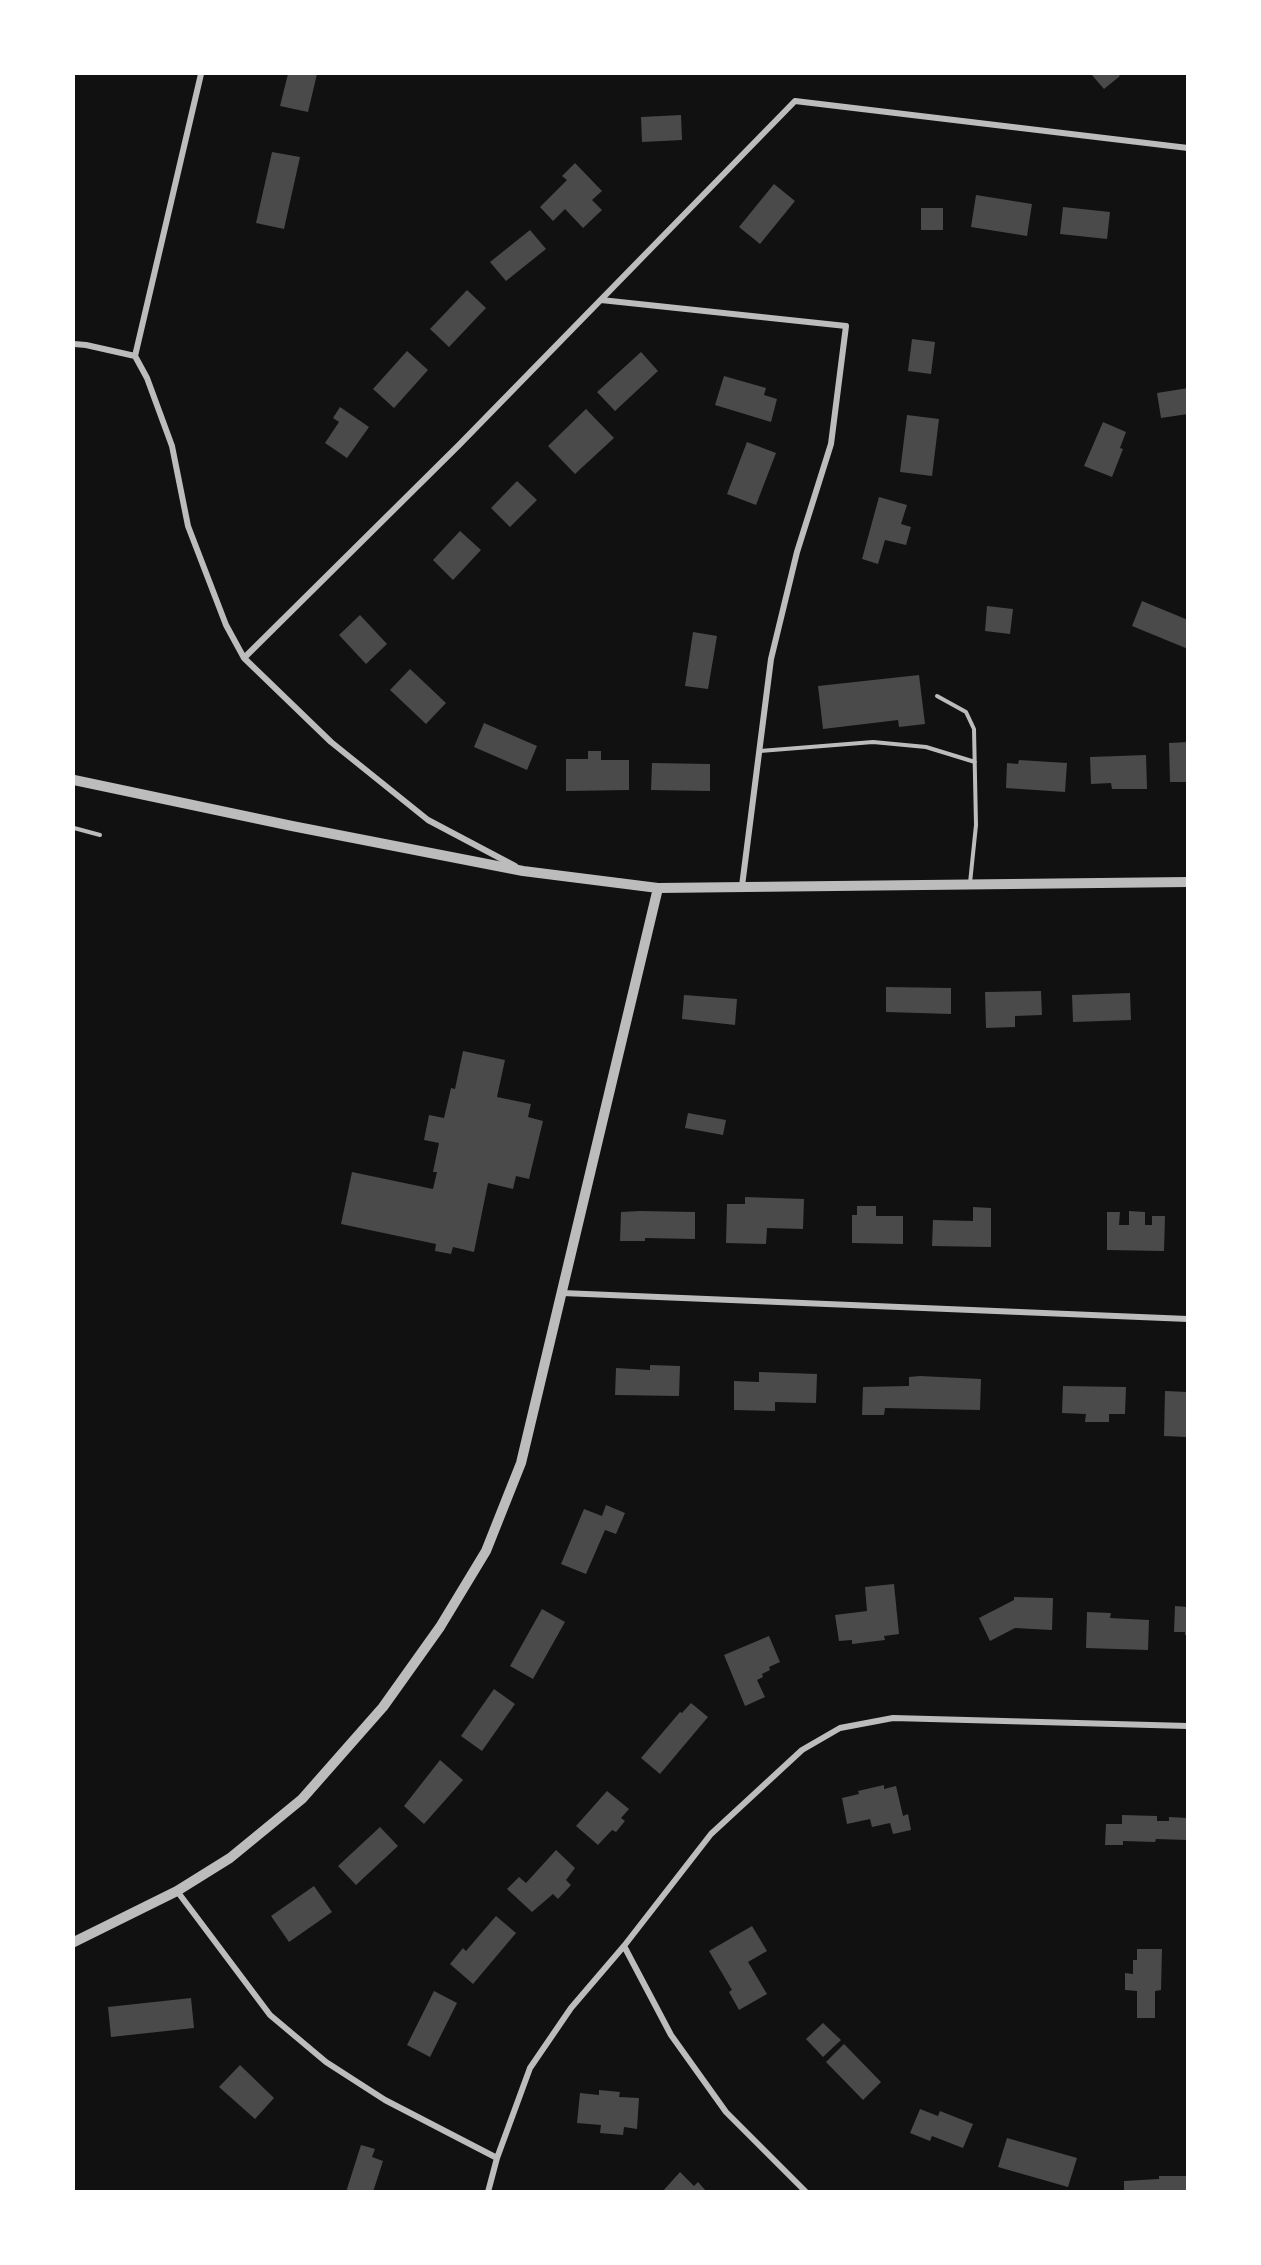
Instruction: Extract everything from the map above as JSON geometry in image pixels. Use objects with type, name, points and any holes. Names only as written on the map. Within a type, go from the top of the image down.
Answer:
[{"type":"street","points":[[201,74],[135,356],[147,378],[172,446],[188,526],[226,625],[243,658],[331,742],[428,820],[524,871]]},
{"type":"street","points":[[243,658],[459,445],[795,101],[1188,148]]},
{"type":"street","points":[[601,300],[846,326],[831,444],[797,552],[771,659],[742,886]]},
{"type":"street","points":[[74,344],[135,356]]},
{"type":"street","points":[[74,780],[292,826],[524,871],[658,888],[1188,882]]},
{"type":"street","points":[[74,1942],[177,1892],[230,1858],[302,1799],[383,1707],[440,1627],[486,1551],[521,1463],[658,888]]},
{"type":"street","points":[[562,1293],[1188,1319]]},
{"type":"street","points":[[488,2192],[497,2158],[530,2068],[571,2008],[624,1946],[711,1834],[802,1750],[840,1728],[892,1718],[1188,1726]]},
{"type":"street","points":[[177,1892],[270,2015],[326,2062],[385,2100],[497,2158]]},
{"type":"street","points":[[624,1946],[671,2035],[726,2112],[806,2192]]},
{"type":"lane","points":[[937,696],[966,712],[974,729],[976,825],[970,884]]},
{"type":"lane","points":[[759,751],[873,742],[926,747],[975,762]]},
{"type":"lane","points":[[74,828],[100,835]]},
{"type":"building","points":[[288,74],[317,74],[308,112],[280,106]]},
{"type":"building","points":[[1091,74],[1118,74],[1120,76],[1104,89]]},
{"type":"building","points":[[681,115],[682,140],[642,142],[641,117]]},
{"type":"building","points":[[272,152],[300,157],[284,229],[256,223]]},
{"type":"building","points":[[575,163],[602,191],[592,200],[602,210],[583,228],[565,209],[553,221],[540,207],[567,180],[562,176]]},
{"type":"building","points":[[774,184],[795,201],[760,244],[739,227]]},
{"type":"building","points":[[976,195],[1032,204],[1027,236],[971,227]]},
{"type":"building","points":[[1063,207],[1110,212],[1107,239],[1060,234]]},
{"type":"building","points":[[921,208],[943,208],[943,230],[921,230]]},
{"type":"building","points":[[530,230],[546,249],[506,281],[490,262]]},
{"type":"building","points":[[467,290],[486,308],[449,347],[430,329]]},
{"type":"building","points":[[912,339],[935,342],[931,374],[908,371]]},
{"type":"building","points":[[407,351],[428,370],[394,408],[373,389]]},
{"type":"building","points":[[641,352],[658,371],[615,411],[597,392]]},
{"type":"building","points":[[724,376],[766,388],[764,395],[777,399],[771,422],[715,405]]},
{"type":"building","points":[[1188,388],[1188,414],[1161,418],[1157,393]]},
{"type":"building","points":[[340,407],[369,427],[347,458],[325,443],[339,422],[333,418]]},
{"type":"building","points":[[586,409],[614,438],[575,474],[548,446]]},
{"type":"building","points":[[907,415],[939,419],[932,476],[900,472]]},
{"type":"building","points":[[1103,422],[1126,432],[1120,448],[1123,449],[1112,477],[1084,466]]},
{"type":"building","points":[[747,442],[776,453],[756,505],[727,494]]},
{"type":"building","points":[[517,481],[537,500],[510,527],[491,508]]},
{"type":"building","points":[[879,497],[907,505],[901,524],[911,527],[906,545],[885,540],[878,564],[862,559]]},
{"type":"building","points":[[460,531],[481,550],[453,580],[433,560]]},
{"type":"building","points":[[1142,601],[1188,620],[1188,649],[1132,626]]},
{"type":"building","points":[[987,606],[1013,609],[1010,634],[985,631]]},
{"type":"building","points":[[360,615],[387,644],[366,664],[339,635]]},
{"type":"building","points":[[693,632],[717,636],[708,689],[685,686]]},
{"type":"building","points":[[410,669],[446,703],[426,724],[390,690]]},
{"type":"building","points":[[919,675],[925,724],[899,727],[898,720],[823,729],[818,686]]},
{"type":"building","points":[[484,723],[537,746],[527,770],[474,747]]},
{"type":"building","points":[[1188,742],[1188,782],[1170,782],[1169,743]]},
{"type":"building","points":[[588,751],[601,751],[601,760],[629,760],[629,790],[566,791],[566,759],[588,759]]},
{"type":"building","points":[[1146,755],[1147,789],[1112,789],[1111,783],[1091,784],[1090,757]]},
{"type":"building","points":[[1019,760],[1067,763],[1065,792],[1006,788],[1007,763],[1018,764]]},
{"type":"building","points":[[652,763],[710,764],[710,791],[651,790]]},
{"type":"building","points":[[886,987],[951,988],[951,1014],[886,1012]]},
{"type":"building","points":[[1041,991],[1042,1015],[1015,1016],[1015,1027],[986,1028],[985,992]]},
{"type":"building","points":[[1130,993],[1131,1020],[1073,1022],[1072,995]]},
{"type":"building","points":[[684,995],[737,999],[735,1025],[682,1019]]},
{"type":"building","points":[[463,1051],[505,1060],[497,1097],[531,1104],[528,1117],[543,1121],[529,1179],[516,1176],[513,1189],[488,1183],[474,1252],[453,1247],[451,1254],[435,1251],[436,1244],[341,1224],[352,1172],[433,1189],[437,1172],[433,1172],[439,1143],[424,1140],[429,1115],[444,1118],[451,1088],[455,1089]]},
{"type":"building","points":[[688,1113],[726,1120],[723,1135],[685,1128]]},
{"type":"building","points":[[745,1197],[804,1199],[803,1229],[767,1228],[766,1244],[726,1243],[727,1204],[745,1204]]},
{"type":"building","points":[[857,1206],[876,1206],[876,1216],[903,1216],[903,1244],[852,1243],[852,1215],[857,1215]]},
{"type":"building","points":[[973,1207],[991,1208],[991,1247],[932,1246],[933,1220],[973,1221]]},
{"type":"building","points":[[1129,1211],[1145,1212],[1145,1225],[1152,1225],[1152,1216],[1165,1216],[1164,1251],[1107,1250],[1107,1212],[1120,1212],[1119,1225],[1129,1225]]},
{"type":"building","points":[[621,1212],[695,1212],[695,1239],[645,1238],[645,1241],[620,1241]]},
{"type":"building","points":[[650,1365],[680,1366],[679,1396],[615,1395],[616,1368],[650,1370]]},
{"type":"building","points":[[759,1372],[817,1374],[816,1403],[775,1402],[775,1411],[734,1410],[734,1381],[759,1382]]},
{"type":"building","points":[[909,1377],[981,1379],[980,1410],[885,1408],[884,1415],[862,1415],[863,1387],[909,1386]]},
{"type":"building","points":[[1063,1386],[1126,1387],[1125,1414],[1109,1414],[1109,1422],[1085,1422],[1086,1414],[1062,1413]]},
{"type":"building","points":[[1165,1391],[1188,1392],[1187,1437],[1164,1436]]},
{"type":"building","points":[[606,1505],[625,1513],[616,1534],[605,1530],[586,1574],[561,1564],[584,1509],[602,1516]]},
{"type":"building","points":[[894,1584],[899,1634],[884,1636],[885,1640],[852,1644],[852,1640],[839,1641],[835,1615],[867,1611],[865,1587]]},
{"type":"building","points":[[1014,1597],[1053,1598],[1052,1630],[1015,1628],[990,1641],[979,1618],[1014,1600]]},
{"type":"building","points":[[1175,1606],[1188,1607],[1188,1635],[1185,1635],[1185,1632],[1174,1632]]},
{"type":"building","points":[[542,1609],[565,1622],[533,1679],[510,1666]]},
{"type":"building","points":[[1087,1612],[1111,1613],[1110,1618],[1149,1620],[1148,1650],[1086,1648]]},
{"type":"building","points":[[769,1636],[780,1662],[769,1667],[770,1670],[757,1680],[765,1697],[745,1706],[724,1655]]},
{"type":"building","points":[[494,1689],[515,1704],[482,1751],[461,1736]]},
{"type":"building","points":[[691,1703],[708,1717],[660,1774],[641,1758],[680,1712],[682,1713]]},
{"type":"building","points":[[440,1760],[463,1780],[424,1824],[404,1806]]},
{"type":"building","points":[[884,1785],[884,1789],[896,1786],[903,1816],[908,1814],[911,1830],[893,1834],[890,1823],[872,1827],[870,1819],[847,1824],[842,1798],[859,1794],[858,1791]]},
{"type":"building","points":[[607,1791],[629,1809],[621,1818],[625,1821],[616,1832],[612,1830],[598,1845],[576,1826]]},
{"type":"building","points":[[1122,1815],[1157,1816],[1157,1821],[1169,1821],[1169,1817],[1188,1818],[1188,1840],[1156,1839],[1155,1842],[1123,1841],[1123,1845],[1105,1845],[1106,1824],[1122,1824]]},
{"type":"building","points":[[380,1827],[398,1846],[356,1885],[338,1866]]},
{"type":"building","points":[[556,1850],[575,1868],[566,1880],[571,1885],[558,1899],[553,1894],[532,1912],[507,1889],[519,1877],[526,1883]]},
{"type":"building","points":[[314,1886],[332,1912],[289,1942],[271,1916]]},
{"type":"building","points":[[496,1916],[516,1933],[473,1984],[450,1964],[463,1948],[466,1951]]},
{"type":"building","points":[[752,1926],[767,1951],[748,1962],[767,1994],[739,2010],[729,1992],[732,1990],[709,1951]]},
{"type":"building","points":[[1137,1949],[1162,1949],[1161,1990],[1155,1991],[1155,2018],[1137,2018],[1137,1991],[1125,1990],[1125,1973],[1133,1974],[1133,1960],[1137,1960]]},
{"type":"building","points":[[434,1991],[457,2003],[430,2057],[407,2045]]},
{"type":"building","points":[[191,1998],[194,2028],[111,2037],[108,2007]]},
{"type":"building","points":[[823,2023],[841,2040],[823,2057],[806,2039]]},
{"type":"building","points":[[844,2044],[881,2082],[863,2100],[826,2062]]},
{"type":"building","points":[[240,2065],[274,2098],[255,2119],[219,2087]]},
{"type":"building","points":[[599,2090],[620,2092],[619,2097],[639,2098],[637,2129],[624,2127],[623,2135],[600,2133],[601,2125],[577,2123],[580,2093],[599,2095]]},
{"type":"building","points":[[920,2109],[938,2116],[940,2111],[973,2124],[963,2148],[932,2136],[930,2141],[910,2133]]},
{"type":"building","points":[[1007,2138],[1077,2158],[1068,2187],[998,2167]]},
{"type":"building","points":[[361,2145],[375,2149],[372,2157],[383,2161],[373,2192],[346,2192]]},
{"type":"building","points":[[680,2172],[694,2186],[698,2182],[707,2192],[662,2192]]},
{"type":"building","points":[[1159,2176],[1188,2176],[1188,2192],[1124,2192],[1124,2181],[1159,2179]]}]
